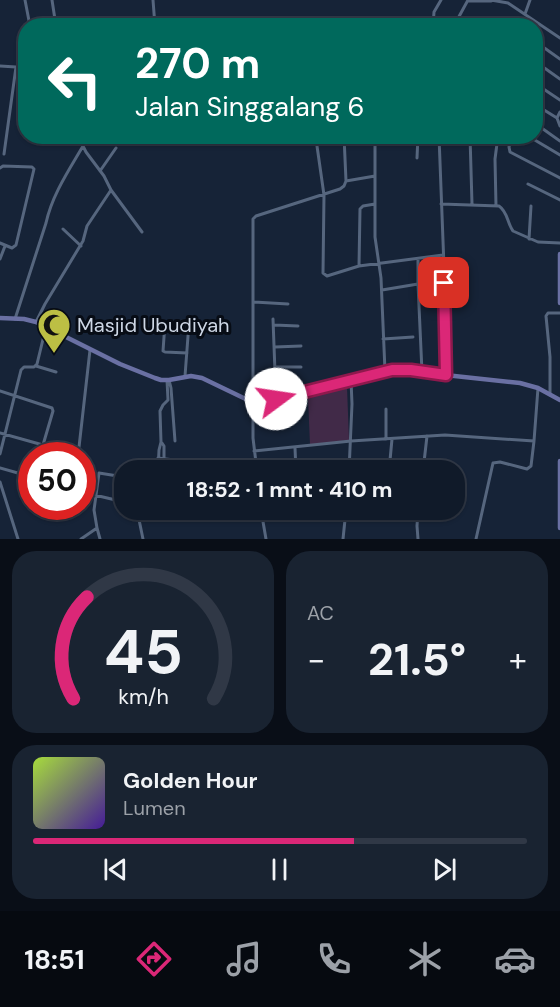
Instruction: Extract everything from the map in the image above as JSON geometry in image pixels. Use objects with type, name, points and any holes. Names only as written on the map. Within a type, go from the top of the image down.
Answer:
[{"type":"main road","points":[[560,254],[560,303]]},
{"type":"main road","points":[[0,318],[36,322],[90,350],[155,378],[168,380],[185,376],[202,378],[254,403],[385,371],[399,370],[520,383],[538,388],[560,399]]},
{"type":"main road","points":[[560,461],[560,528]]},
{"type":"street","points":[[25,0],[28,18]]},
{"type":"street","points":[[52,0],[55,18]]},
{"type":"street","points":[[153,0],[154,18]]},
{"type":"street","points":[[434,18],[434,12],[441,0]]},
{"type":"street","points":[[459,18],[468,0],[493,0],[508,1],[531,18]]},
{"type":"street","points":[[525,14],[530,0]]},
{"type":"street","points":[[543,26],[560,38]]},
{"type":"street","points":[[543,47],[560,59]]},
{"type":"street","points":[[0,66],[16,68],[4,154]]},
{"type":"street","points":[[543,67],[560,79]]},
{"type":"street","points":[[543,89],[560,100]]},
{"type":"street","points":[[543,109],[557,118],[560,126]]},
{"type":"street","points":[[557,118],[560,112]]},
{"type":"street","points":[[543,129],[560,141]]},
{"type":"street","points":[[317,144],[324,195],[323,274],[327,276],[359,266],[443,255]]},
{"type":"street","points":[[255,460],[254,219],[256,216],[341,189],[346,181],[344,144]]},
{"type":"street","points":[[375,144],[375,237],[382,290],[385,371]]},
{"type":"street","points":[[417,158],[418,144]]},
{"type":"street","points":[[439,144],[446,375]]},
{"type":"street","points":[[470,144],[472,204]]},
{"type":"street","points":[[496,206],[497,144]]},
{"type":"street","points":[[510,144],[510,152],[560,178]]},
{"type":"street","points":[[542,144],[560,154]]},
{"type":"street","points":[[83,146],[111,190],[142,232]]},
{"type":"street","points":[[15,319],[48,210],[83,146]]},
{"type":"street","points":[[100,171],[116,148]]},
{"type":"street","points":[[0,168],[3,166],[34,168],[16,245],[12,248],[0,243]]},
{"type":"street","points":[[346,181],[375,176]]},
{"type":"street","points":[[528,184],[560,200]]},
{"type":"street","points":[[36,322],[81,246],[87,226],[111,190]]},
{"type":"street","points":[[359,266],[360,210],[363,206],[375,204]]},
{"type":"street","points":[[441,204],[501,207],[512,230],[529,239],[545,243],[560,243]]},
{"type":"street","points":[[529,239],[531,206]]},
{"type":"street","points":[[63,229],[81,246]]},
{"type":"street","points":[[0,259],[5,246]]},
{"type":"street","points":[[418,259],[422,372]]},
{"type":"street","points":[[382,290],[418,284]]},
{"type":"street","points":[[253,303],[288,304]]},
{"type":"street","points":[[550,395],[550,357],[546,316],[549,313],[560,313]]},
{"type":"street","points":[[273,319],[276,399]]},
{"type":"street","points":[[159,323],[189,322],[185,376]]},
{"type":"street","points":[[165,323],[163,351],[187,353]]},
{"type":"street","points":[[274,325],[298,326]]},
{"type":"street","points":[[36,366],[46,327]]},
{"type":"street","points":[[383,339],[413,337]]},
{"type":"street","points":[[274,346],[301,346]]},
{"type":"street","points":[[80,442],[90,350]]},
{"type":"street","points":[[0,454],[22,368],[36,366],[56,372]]},
{"type":"street","points":[[275,367],[302,367]]},
{"type":"street","points":[[168,380],[171,388],[175,441]]},
{"type":"street","points":[[168,380],[168,400],[160,411],[161,442],[158,458],[173,460]]},
{"type":"street","points":[[350,460],[351,380]]},
{"type":"street","points":[[476,539],[493,463],[500,462],[521,468],[529,468],[531,464],[538,388]]},
{"type":"street","points":[[0,391],[15,394],[52,408],[44,442]]},
{"type":"street","points":[[386,409],[386,439]]},
{"type":"street","points":[[0,433],[33,442]]},
{"type":"street","points":[[254,451],[428,436],[464,435],[534,441]]},
{"type":"street","points":[[425,460],[428,436]]},
{"type":"street","points":[[390,460],[392,439]]},
{"type":"street","points":[[161,442],[164,446],[164,459]]},
{"type":"street","points":[[295,448],[296,460]]},
{"type":"street","points":[[0,468],[18,473]]},
{"type":"street","points":[[96,490],[99,473],[114,475]]},
{"type":"street","points":[[0,482],[18,539]]},
{"type":"street","points":[[96,495],[114,500]]},
{"type":"street","points":[[96,520],[100,539]]},
{"type":"street","points":[[139,520],[143,539]]},
{"type":"street","points":[[263,520],[266,539]]},
{"type":"street","points":[[342,539],[345,520]]},
{"type":"street","points":[[417,520],[418,539]]},
{"type":"street","points":[[81,539],[97,528]]},
{"type":"shaded area","points":[[347,387],[349,440],[310,445],[308,397]]},
{"type":"place","name":"Masjid Ubudiyah","points":[[54,354]]},
{"type":"route","points":[[276,399],[392,370],[446,375],[444,283]]}]
